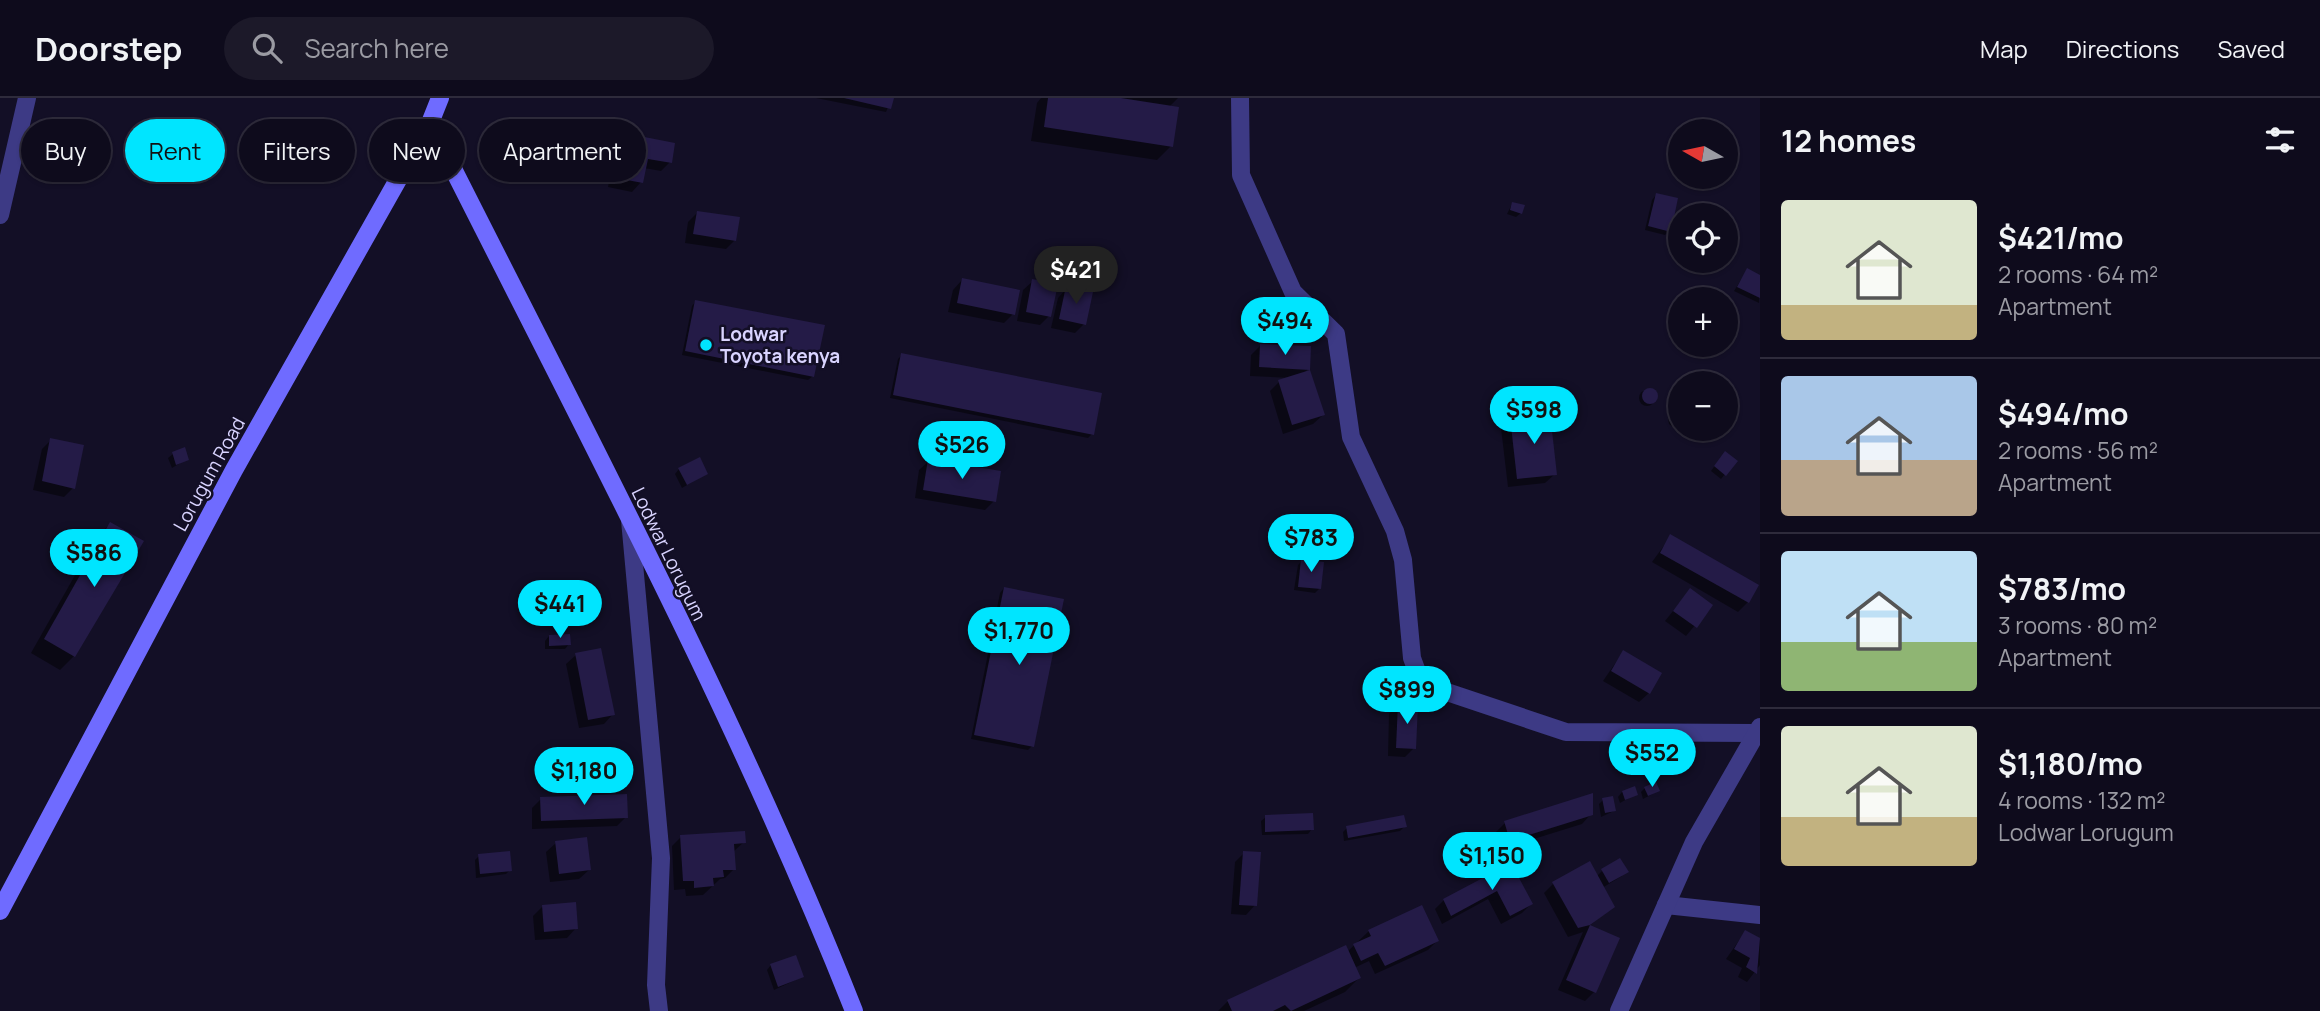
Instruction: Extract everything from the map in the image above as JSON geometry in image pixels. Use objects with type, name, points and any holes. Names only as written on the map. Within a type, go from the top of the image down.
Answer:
[{"type":"street","points":[[0,215],[27,98]]},
{"type":"street","name":"Lorugum Road","points":[[432,119],[440,98]]},
{"type":"street","points":[[1240,98],[1241,175],[1248,194],[1293,292],[1336,334],[1351,437],[1382,498],[1404,560],[1412,658],[1419,677],[1432,687],[1566,732],[1757,730],[1694,842],[1619,1011]]},
{"type":"street","name":"Lorugum Road","points":[[0,911],[234,470],[397,182]]},
{"type":"street","name":"Lodwar Lorugum","points":[[460,182],[630,520],[799,873],[854,1011]]},
{"type":"street","points":[[630,520],[661,858],[657,956],[659,1011]]},
{"type":"street","points":[[1665,905],[1760,915]]},
{"type":"building","points":[[844,98],[894,98],[891,109]]},
{"type":"building","points":[[1048,98],[1121,98],[1179,107],[1173,147],[1044,127]]},
{"type":"building","points":[[646,137],[675,143],[672,163],[648,159],[646,169]]},
{"type":"building","points":[[1656,193],[1678,198],[1677,203],[1668,203],[1668,231],[1648,226]]},
{"type":"building","points":[[1512,202],[1525,205],[1522,214],[1510,210]]},
{"type":"building","points":[[697,211],[740,217],[736,241],[693,234]]},
{"type":"building","points":[[1747,268],[1760,275],[1760,298],[1737,287]]},
{"type":"building","points":[[962,278],[1020,290],[1015,315],[957,303]]},
{"type":"building","points":[[1032,279],[1058,284],[1051,317],[1026,312]]},
{"type":"building","points":[[1066,286],[1093,292],[1086,325],[1059,319]]},
{"type":"building","points":[[695,300],[825,325],[814,377],[685,351]]},
{"type":"building","points":[[1260,344],[1311,346],[1310,370],[1259,367]]},
{"type":"building","points":[[901,353],[1102,393],[1094,435],[893,395]]},
{"type":"building","points":[[1310,370],[1325,415],[1292,425],[1278,380]]},
{"type":"building","points":[[1650,388],[1656,390],[1656,402],[1650,404],[1644,402],[1642,396],[1644,390]]},
{"type":"building","points":[[1550,413],[1557,475],[1517,479],[1510,417]]},
{"type":"building","points":[[50,438],[84,445],[75,489],[42,481]]},
{"type":"building","points":[[185,447],[189,460],[176,465],[172,452]]},
{"type":"building","points":[[1725,451],[1738,461],[1726,476],[1714,466]]},
{"type":"building","points":[[700,457],[708,474],[687,485],[678,468]]},
{"type":"building","points":[[928,459],[1001,471],[996,502],[923,490]]},
{"type":"building","points":[[110,522],[144,541],[75,657],[44,639]]},
{"type":"building","points":[[1670,534],[1759,585],[1749,603],[1660,553]]},
{"type":"building","points":[[1301,559],[1324,562],[1321,589],[1298,587]]},
{"type":"building","points":[[1004,587],[1064,599],[1034,747],[974,735]]},
{"type":"building","points":[[1690,588],[1713,605],[1697,628],[1673,611]]},
{"type":"building","points":[[570,634],[571,645],[549,646],[549,635]]},
{"type":"building","points":[[601,648],[615,715],[588,720],[575,653]]},
{"type":"building","points":[[1623,650],[1662,673],[1650,694],[1611,671]]},
{"type":"building","points":[[1398,703],[1418,704],[1416,749],[1396,748]]},
{"type":"building","points":[[1656,782],[1660,791],[1648,796],[1644,787]]},
{"type":"building","points":[[1635,786],[1638,795],[1625,800],[1622,791]]},
{"type":"building","points":[[1593,793],[1593,815],[1510,841],[1504,821]]},
{"type":"building","points":[[627,794],[628,818],[541,821],[540,797]]},
{"type":"building","points":[[1613,796],[1616,811],[1605,813],[1602,798]]},
{"type":"building","points":[[1313,813],[1314,830],[1265,832],[1265,815]]},
{"type":"building","points":[[1404,815],[1407,827],[1348,838],[1346,826]]},
{"type":"building","points":[[745,831],[746,843],[734,844],[736,870],[723,870],[724,877],[713,878],[714,886],[694,888],[694,881],[683,881],[680,835]]},
{"type":"building","points":[[587,837],[591,870],[559,874],[555,841]]},
{"type":"building","points":[[510,851],[512,871],[480,874],[478,854]]},
{"type":"building","points":[[1243,851],[1261,852],[1257,906],[1239,905]]},
{"type":"building","points":[[1620,858],[1629,872],[1609,883],[1601,869]]},
{"type":"building","points":[[1590,861],[1615,907],[1590,925],[1578,928],[1552,882]]},
{"type":"building","points":[[1511,863],[1533,904],[1510,916],[1497,891],[1451,916],[1443,899]]},
{"type":"building","points":[[576,902],[578,929],[544,932],[542,905]]},
{"type":"building","points":[[1422,905],[1439,941],[1385,966],[1378,953],[1361,961],[1353,944],[1371,936],[1368,930]]},
{"type":"building","points":[[1590,925],[1620,938],[1596,993],[1566,980]]},
{"type":"building","points":[[1745,930],[1760,938],[1757,974],[1746,967],[1750,958],[1734,949]]},
{"type":"building","points":[[1346,945],[1361,978],[1291,1011],[1285,1005],[1273,1011],[1232,1011],[1227,1000]]},
{"type":"building","points":[[796,955],[804,977],[778,987],[770,964]]},
{"type":"place","name":"Lodwar Toyota kenya","points":[[706,345]]}]
